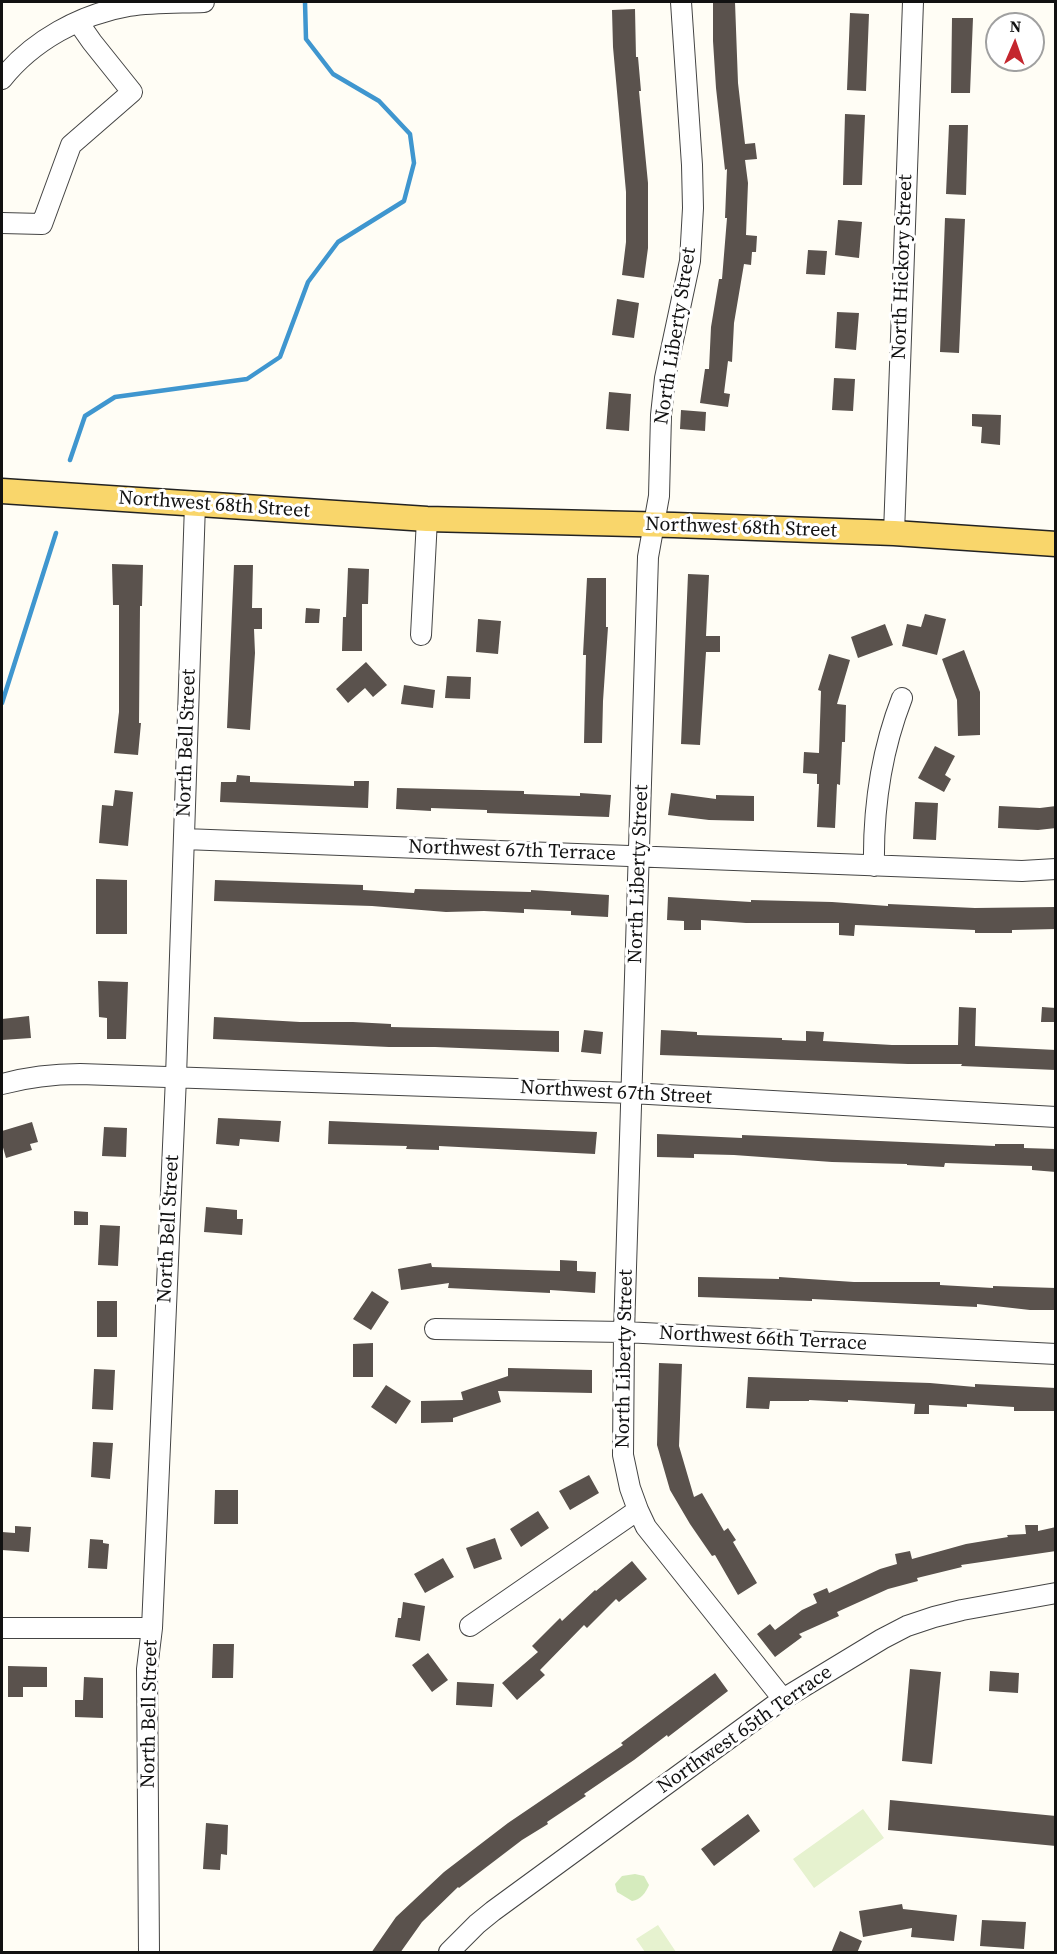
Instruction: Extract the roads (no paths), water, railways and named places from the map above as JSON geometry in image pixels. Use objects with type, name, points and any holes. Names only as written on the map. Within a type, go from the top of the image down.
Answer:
[{"type":"main road","name":"Northwest 68th Street","points":[[2,491],[427,519],[894,533],[1056,544]]},
{"type":"street","points":[[2,79],[10,68],[45,39],[78,22],[129,6],[204,2]]},
{"type":"street","name":"North Liberty Street","points":[[681,2],[693,207],[690,261],[665,378],[661,415],[659,496],[648,557],[622,1455],[630,1488],[646,1527],[783,1698]]},
{"type":"street","name":"North Hickory Street","points":[[894,533],[913,2]]},
{"type":"street","points":[[2,223],[42,224],[71,145],[132,92],[78,22]]},
{"type":"street","name":"North Bell Street","points":[[149,1953],[147,1669],[152,1628],[176,1077],[195,504]]},
{"type":"street","points":[[421,635],[427,519]]},
{"type":"street","points":[[874,866],[877,793],[885,751],[902,698]]},
{"type":"street","name":"Northwest 67th Terrace","points":[[184,839],[1022,871],[1056,868]]},
{"type":"street","name":"Northwest 67th Street","points":[[2,1084],[27,1077],[53,1074],[176,1077],[631,1093],[1056,1118]]},
{"type":"street","name":"Northwest 66th Terrace","points":[[435,1329],[624,1332],[1056,1354]]},
{"type":"street","points":[[471,1626],[638,1510]]},
{"type":"street","name":"Northwest 65th Terrace","points":[[450,1953],[477,1924],[783,1698],[882,1639],[908,1626],[934,1617],[1056,1593]]},
{"type":"street","points":[[2,1628],[152,1628]]},
{"type":"waterway","points":[[70,460],[85,416],[115,397],[247,379],[280,357],[308,282],[338,242],[404,201],[414,163],[410,134],[379,101],[333,74],[306,39],[305,2]]},
{"type":"waterway","points":[[2,703],[56,533]]}]
